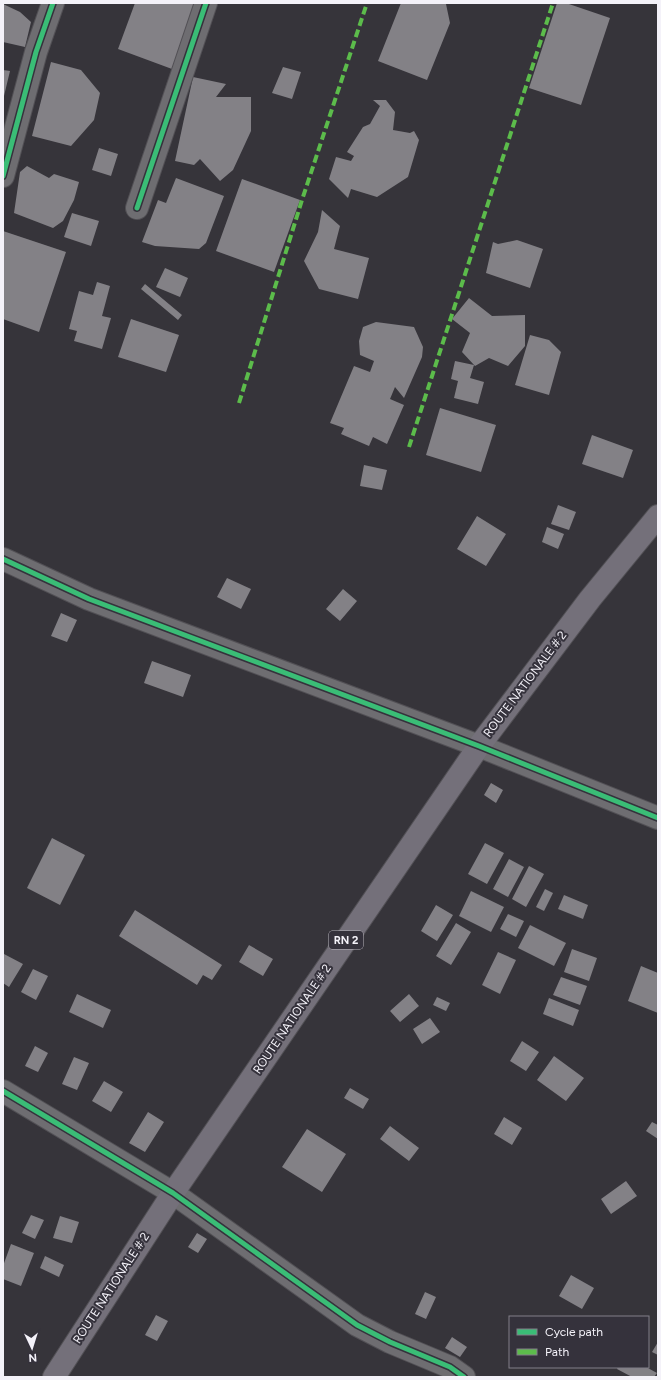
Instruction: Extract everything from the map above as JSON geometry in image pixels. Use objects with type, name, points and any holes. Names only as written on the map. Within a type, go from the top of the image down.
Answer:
[{"type":"main road","name":"ROUTE NATIONALE # 2","points":[[54,1377],[173,1193],[479,746],[590,599],[658,516]]},
{"type":"street","points":[[3,176],[36,52],[53,3]]},
{"type":"street","points":[[137,208],[206,3]]},
{"type":"street","points":[[3,559],[89,599],[479,746],[658,818]]},
{"type":"street","points":[[3,1091],[173,1193],[357,1324],[390,1342],[450,1367],[464,1377]]},
{"type":"building","points":[[135,3],[192,3],[196,5],[172,69],[118,49]]},
{"type":"building","points":[[401,3],[446,4],[450,23],[427,80],[378,61]]},
{"type":"building","points":[[557,3],[566,3],[610,18],[581,105],[529,88]]},
{"type":"building","points":[[3,4],[20,12],[31,22],[25,47],[3,42]]},
{"type":"building","points":[[51,62],[81,70],[100,93],[94,120],[71,146],[32,136]]},
{"type":"building","points":[[283,67],[301,72],[292,99],[272,93]]},
{"type":"building","points":[[3,70],[10,71],[4,96],[3,96]]},
{"type":"building","points":[[193,77],[226,84],[216,97],[251,97],[251,131],[233,170],[220,181],[200,159],[194,165],[175,161]]},
{"type":"building","points":[[373,100],[386,100],[395,112],[393,130],[410,133],[414,131],[419,140],[408,177],[377,197],[351,189],[348,198],[329,179],[336,157],[351,161],[354,156],[347,152],[363,127],[370,124],[380,106]]},
{"type":"building","points":[[99,148],[118,154],[111,176],[92,170]]},
{"type":"building","points":[[27,166],[49,178],[54,174],[79,182],[74,200],[63,221],[53,228],[14,213],[20,172]]},
{"type":"building","points":[[176,178],[224,196],[206,243],[199,249],[155,246],[142,242],[158,200],[166,203]]},
{"type":"building","points":[[242,179],[300,200],[274,272],[216,251]]},
{"type":"building","points":[[322,210],[340,226],[334,249],[369,258],[358,299],[319,289],[304,261],[318,232]]},
{"type":"building","points":[[72,213],[99,221],[91,246],[64,237]]},
{"type":"building","points":[[3,231],[66,252],[39,332],[3,319]]},
{"type":"building","points":[[517,240],[543,249],[530,288],[486,273],[493,242],[498,244]]},
{"type":"building","points":[[165,268],[188,278],[180,297],[156,287]]},
{"type":"building","points":[[97,282],[110,286],[102,316],[111,318],[102,349],[74,341],[77,331],[69,329],[79,291],[93,295]]},
{"type":"building","points":[[145,284],[182,315],[178,320],[141,289]]},
{"type":"building","points":[[469,298],[492,316],[525,315],[525,346],[508,366],[489,358],[475,366],[462,352],[470,333],[452,319]]},
{"type":"building","points":[[131,319],[179,335],[166,372],[118,357]]},
{"type":"building","points":[[376,322],[414,327],[423,347],[422,357],[404,398],[395,387],[390,399],[404,405],[387,444],[373,437],[369,446],[341,434],[344,428],[330,423],[354,366],[370,372],[374,361],[360,355],[359,341],[363,327]]},
{"type":"building","points":[[530,335],[549,340],[561,352],[549,395],[515,385]]},
{"type":"building","points":[[455,361],[474,365],[470,378],[484,382],[478,404],[454,398],[458,381],[451,379]]},
{"type":"building","points":[[440,408],[496,425],[481,472],[426,455]]},
{"type":"building","points":[[592,435],[633,450],[623,478],[582,464]]},
{"type":"building","points":[[364,465],[387,470],[382,490],[360,486]]},
{"type":"building","points":[[558,505],[576,512],[569,530],[551,524]]},
{"type":"building","points":[[477,516],[506,534],[486,566],[457,549]]},
{"type":"building","points":[[547,527],[564,534],[558,549],[542,542]]},
{"type":"building","points":[[227,578],[251,589],[241,609],[217,597]]},
{"type":"building","points":[[343,589],[357,601],[340,621],[326,609]]},
{"type":"building","points":[[61,613],[77,620],[67,642],[51,636]]},
{"type":"building","points":[[152,661],[191,675],[183,697],[144,683]]},
{"type":"building","points":[[491,783],[503,790],[496,803],[484,795]]},
{"type":"building","points":[[52,838],[85,855],[60,905],[27,888]]},
{"type":"building","points":[[485,843],[504,853],[487,884],[468,874]]},
{"type":"building","points":[[509,859],[524,867],[508,897],[493,889]]},
{"type":"building","points":[[529,866],[544,874],[526,907],[512,899]]},
{"type":"building","points":[[545,889],[553,893],[544,911],[536,907]]},
{"type":"building","points":[[471,891],[504,907],[491,932],[459,916]]},
{"type":"building","points":[[564,895],[588,905],[583,919],[558,909]]},
{"type":"building","points":[[436,905],[453,915],[437,941],[421,931]]},
{"type":"building","points":[[135,910],[222,965],[212,980],[203,975],[197,985],[119,936]]},
{"type":"building","points":[[508,914],[524,921],[516,937],[500,929]]},
{"type":"building","points":[[456,923],[471,932],[451,965],[436,956]]},
{"type":"building","points":[[530,925],[566,943],[554,966],[518,948]]},
{"type":"building","points":[[249,945],[273,959],[263,976],[239,962]]},
{"type":"building","points":[[572,949],[597,958],[589,981],[564,972]]},
{"type":"building","points":[[498,952],[516,960],[500,994],[482,985]]},
{"type":"building","points":[[4,954],[23,964],[9,987],[3,983]]},
{"type":"building","points":[[641,966],[658,973],[658,1013],[628,1001]]},
{"type":"building","points":[[33,969],[48,976],[36,1000],[21,992]]},
{"type":"building","points":[[561,977],[587,986],[580,1005],[553,995]]},
{"type":"building","points":[[77,994],[111,1010],[103,1028],[69,1012]]},
{"type":"building","points":[[409,994],[419,1006],[400,1022],[390,1011]]},
{"type":"building","points":[[437,997],[450,1003],[446,1011],[433,1005]]},
{"type":"building","points":[[549,998],[579,1010],[573,1026],[543,1014]]},
{"type":"building","points":[[430,1018],[440,1032],[422,1044],[413,1029]]},
{"type":"building","points":[[522,1041],[539,1052],[526,1071],[510,1061]]},
{"type":"building","points":[[35,1046],[48,1053],[38,1072],[25,1066]]},
{"type":"building","points":[[554,1056],[584,1078],[566,1101],[537,1080]]},
{"type":"building","points":[[74,1057],[89,1063],[77,1090],[62,1084]]},
{"type":"building","points":[[104,1081],[123,1092],[111,1112],[92,1101]]},
{"type":"building","points":[[350,1088],[369,1099],[363,1109],[344,1098]]},
{"type":"building","points":[[148,1112],[164,1122],[145,1152],[129,1143]]},
{"type":"building","points":[[504,1117],[522,1128],[512,1145],[494,1134]]},
{"type":"building","points":[[652,1122],[658,1125],[658,1139],[646,1131]]},
{"type":"building","points":[[390,1126],[419,1148],[409,1161],[380,1139]]},
{"type":"building","points":[[307,1129],[346,1154],[322,1192],[282,1167]]},
{"type":"building","points":[[626,1181],[637,1196],[611,1214],[601,1199]]},
{"type":"building","points":[[31,1215],[44,1220],[35,1239],[22,1233]]},
{"type":"building","points":[[60,1216],[79,1222],[72,1243],[53,1238]]},
{"type":"building","points":[[197,1233],[207,1239],[198,1253],[188,1247]]},
{"type":"building","points":[[11,1244],[34,1253],[21,1286],[3,1279],[3,1266]]},
{"type":"building","points":[[45,1256],[64,1265],[59,1277],[40,1268]]},
{"type":"building","points":[[571,1275],[594,1288],[582,1309],[559,1296]]},
{"type":"building","points":[[425,1292],[436,1297],[426,1319],[415,1314]]},
{"type":"building","points":[[156,1315],[168,1321],[157,1341],[145,1335]]},
{"type":"building","points":[[452,1337],[467,1347],[460,1357],[445,1348]]},
{"type":"building","points":[[658,1342],[658,1355],[652,1352]]},
{"type":"building","points":[[648,1368],[657,1373],[654,1377],[632,1377],[617,1369]]},
{"type":"marked path","points":[[239,403],[302,200],[367,3]]},
{"type":"marked path","points":[[409,447],[553,3]]},
{"type":"cycle path","points":[[3,176],[36,52],[53,3]]},
{"type":"cycle path","points":[[137,208],[206,3]]},
{"type":"cycle path","points":[[3,559],[89,599],[479,746],[658,818]]},
{"type":"cycle path","points":[[3,1091],[173,1193],[357,1325],[390,1342],[450,1367],[464,1377]]}]
